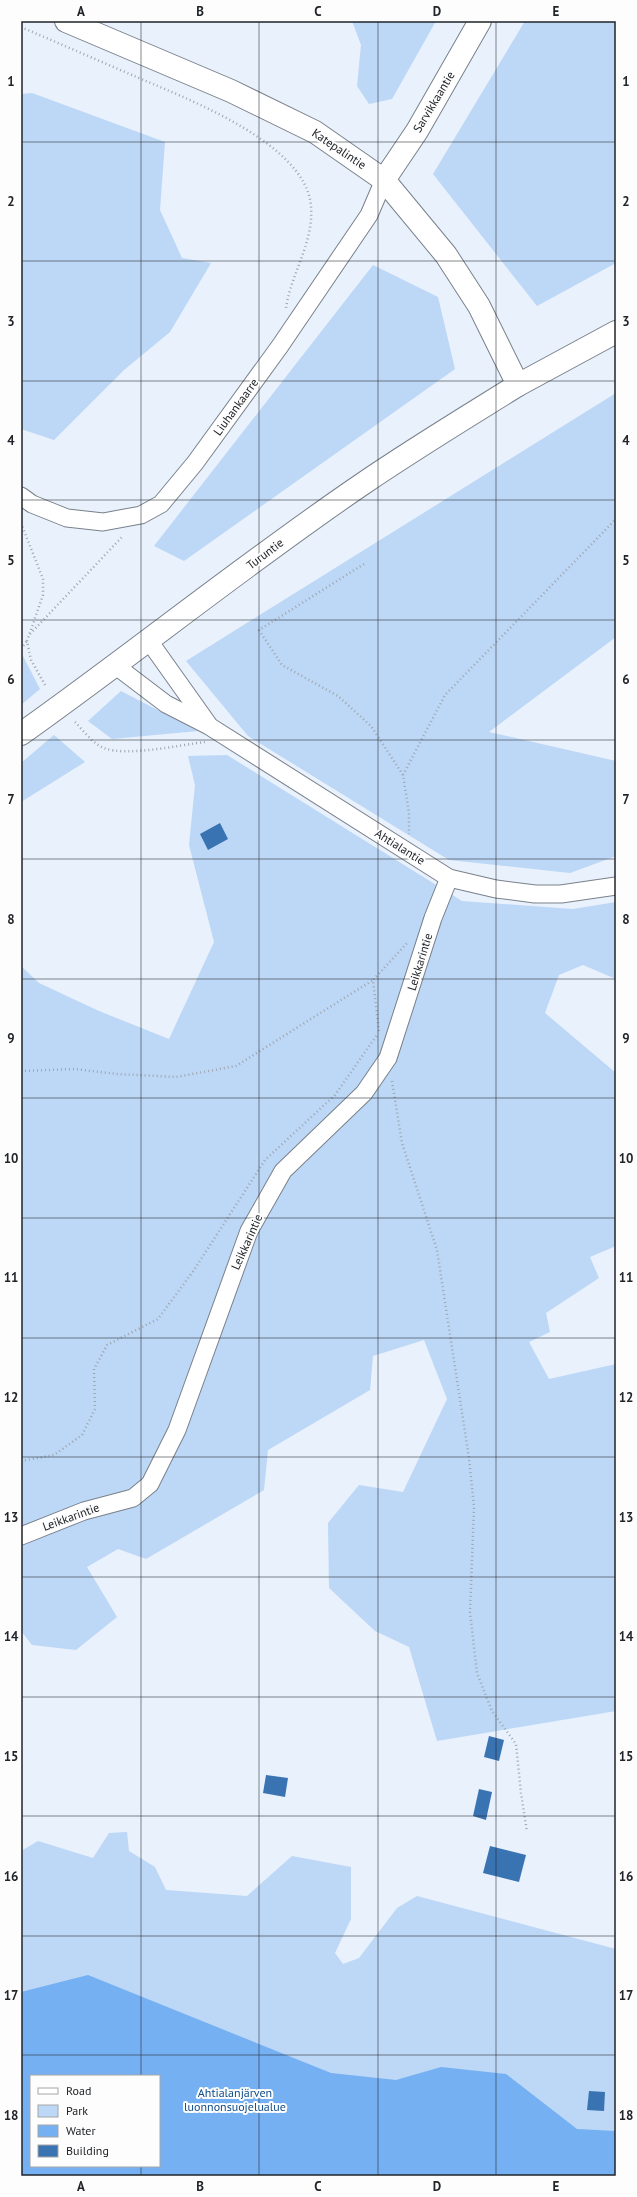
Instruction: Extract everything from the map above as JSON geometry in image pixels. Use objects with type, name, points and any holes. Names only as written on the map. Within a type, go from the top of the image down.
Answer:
[{"type":"main road","name":"Katepalintie","points":[[66,21],[231,91],[315,132],[384,180],[446,255],[479,306],[518,386]]},
{"type":"main road","name":"Sarvikkaantie","points":[[384,180],[417,131],[480,21]]},
{"type":"main road","name":"Turuntie","points":[[21,734],[116,666],[269,550],[359,486],[410,452],[518,386],[616,332]]},
{"type":"street","name":"Liuhankaarre","points":[[21,496],[32,504],[67,518],[103,522],[140,515],[161,504],[199,457],[280,346],[365,222],[384,180]]},
{"type":"street","name":"Ahtialantie","points":[[149,641],[209,726]]},
{"type":"street","name":"Ahtialantie","points":[[116,666],[166,704],[209,726],[449,878],[496,889],[535,894],[560,894],[616,886]]},
{"type":"street","name":"Leikkarintie","points":[[21,1536],[84,1511],[133,1498],[150,1484],[177,1430],[249,1231],[283,1171],[364,1093],[388,1058],[433,918],[449,878]]},
{"type":"path","points":[[21,27],[205,107],[241,125],[276,150],[306,186],[311,206],[306,248],[288,298],[285,312]]},
{"type":"path","points":[[30,634],[140,515]]},
{"type":"path","points":[[403,774],[445,695],[616,519]]},
{"type":"path","points":[[21,523],[43,579],[43,595],[28,641],[31,660],[46,685]]},
{"type":"path","points":[[364,564],[259,630],[282,665],[338,696],[371,726],[403,774],[409,813],[408,852]]},
{"type":"path","points":[[21,649],[28,641]]},
{"type":"path","points":[[75,722],[87,736],[104,748],[128,752],[230,739]]},
{"type":"path","points":[[21,1071],[75,1069],[117,1074],[176,1077],[236,1066],[373,980],[413,937]]},
{"type":"path","points":[[21,1461],[54,1455],[82,1435],[95,1409],[94,1369],[107,1345],[158,1319],[194,1270],[265,1160],[335,1095],[379,1032],[373,980]]},
{"type":"path","points":[[388,1058],[402,1143],[437,1250],[469,1458],[474,1507],[470,1612],[477,1673],[492,1711],[516,1744],[527,1832]]},
{"type":"green space","points":[[352,21],[436,21],[392,99],[369,104],[357,86],[361,45]]},
{"type":"green space","points":[[525,21],[616,21],[616,263],[537,306],[433,174]]},
{"type":"green space","points":[[32,93],[165,142],[160,210],[182,258],[211,263],[170,332],[124,370],[54,440],[21,429],[21,94]]},
{"type":"green space","points":[[373,265],[438,297],[455,369],[184,561],[154,546]]},
{"type":"green space","points":[[616,393],[616,637],[489,732],[616,761],[616,856],[570,873],[449,860],[248,736],[186,661]]},
{"type":"green space","points":[[23,656],[40,689],[21,705],[21,658]]},
{"type":"green space","points":[[121,691],[198,731],[112,739],[88,721]]},
{"type":"green space","points":[[54,735],[85,762],[21,802],[21,763]]},
{"type":"green space","points":[[227,755],[462,901],[573,909],[616,902],[616,979],[583,965],[559,975],[545,1013],[616,1073],[616,1246],[590,1257],[599,1278],[546,1313],[550,1332],[529,1342],[549,1379],[616,1364],[616,1711],[437,1741],[409,1647],[375,1631],[329,1588],[328,1523],[359,1485],[403,1492],[447,1399],[424,1340],[373,1356],[370,1390],[268,1450],[264,1490],[146,1559],[118,1549],[87,1567],[117,1617],[76,1650],[32,1645],[21,1631],[21,966],[39,983],[99,1011],[169,1039],[214,942],[189,845],[195,785],[188,756]]},
{"type":"green space","points":[[127,1832],[129,1851],[155,1867],[166,1890],[247,1896],[292,1856],[351,1867],[351,1919],[335,1953],[343,1964],[359,1958],[397,1908],[417,1896],[616,1949],[616,2176],[21,2176],[21,1851],[38,1841],[93,1858],[109,1833]]},
{"type":"water","name":"Ahtialanjärven luonnonsuojelualue","points":[[88,1975],[331,2073],[396,2080],[441,2067],[506,2074],[577,2129],[616,2131],[616,2176],[21,2176],[21,1992]]},
{"type":"building","points":[[220,823],[228,839],[208,850],[200,834]]},
{"type":"building","points":[[489,1736],[504,1740],[499,1761],[484,1757]]},
{"type":"building","points":[[266,1775],[288,1778],[285,1797],[263,1793]]},
{"type":"building","points":[[479,1789],[492,1792],[486,1820],[473,1816]]},
{"type":"building","points":[[490,1846],[526,1855],[519,1882],[483,1873]]},
{"type":"building","points":[[589,2091],[605,2092],[604,2111],[587,2110]]}]
